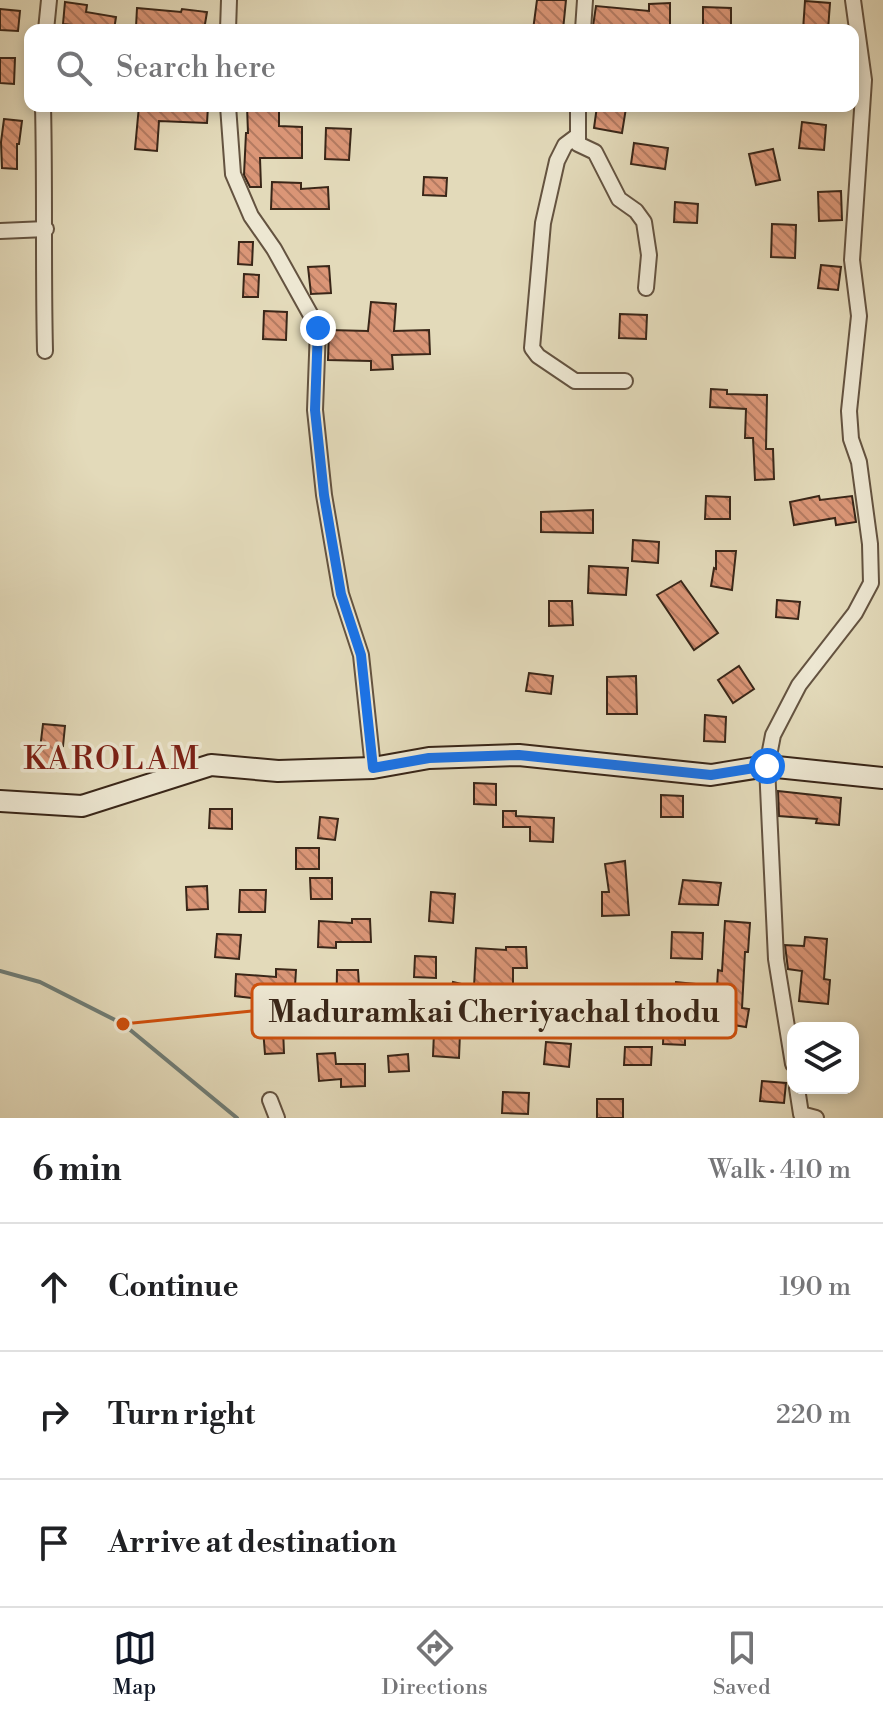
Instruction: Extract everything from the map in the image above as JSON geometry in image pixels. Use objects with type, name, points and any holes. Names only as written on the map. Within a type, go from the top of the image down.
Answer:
[{"type":"main road","points":[[0,801],[82,806],[211,765],[278,771],[373,768],[429,758],[519,755],[711,775],[767,766],[883,778]]},
{"type":"street","points":[[47,24],[49,0]]},
{"type":"street","points":[[228,24],[229,0]]},
{"type":"street","points":[[583,24],[585,0]]},
{"type":"street","points":[[853,0],[856,24]]},
{"type":"street","points":[[787,1027],[776,959],[767,766],[773,735],[799,685],[855,613],[871,583],[859,462],[851,439],[849,411],[859,316],[852,260],[864,80],[859,44]]},
{"type":"street","points":[[43,112],[45,351]]},
{"type":"street","points":[[228,112],[233,174],[251,216],[274,249],[318,328],[315,410],[324,495],[341,594],[361,655],[373,768]]},
{"type":"street","points":[[578,112],[578,144],[595,152],[619,199],[636,211],[644,222],[649,255],[646,288]]},
{"type":"street","points":[[577,136],[565,145],[557,161],[543,223],[532,348],[538,356],[575,381],[625,381]]},
{"type":"street","points":[[0,231],[46,229]]},
{"type":"street","points":[[798,1094],[801,1114],[816,1118]]},
{"type":"street","points":[[270,1100],[277,1118]]},
{"type":"building","points":[[537,0],[566,0],[564,24],[534,24]]},
{"type":"building","points":[[805,1],[830,3],[828,24],[803,24]]},
{"type":"building","points":[[65,2],[87,5],[86,12],[116,17],[115,24],[63,24]]},
{"type":"building","points":[[670,3],[670,24],[593,24],[596,6],[649,11],[649,4]]},
{"type":"building","points":[[703,7],[731,8],[731,24],[703,24]]},
{"type":"building","points":[[137,8],[207,12],[205,24],[136,24]]},
{"type":"building","points":[[0,9],[20,11],[18,31],[0,30]]},
{"type":"building","points":[[0,58],[15,58],[14,84],[0,83]]},
{"type":"building","points":[[138,112],[208,112],[207,123],[159,121],[157,151],[135,149]]},
{"type":"building","points":[[247,112],[279,112],[279,126],[302,127],[302,158],[260,158],[261,187],[250,187],[244,175]]},
{"type":"building","points":[[596,112],[625,112],[622,133],[594,128]]},
{"type":"building","points":[[4,119],[22,121],[17,144],[17,169],[2,168]]},
{"type":"building","points":[[802,122],[826,125],[824,150],[799,148]]},
{"type":"building","points":[[326,128],[351,129],[349,160],[325,159]]},
{"type":"building","points":[[634,143],[668,148],[665,169],[631,164]]},
{"type":"building","points":[[773,149],[780,180],[756,185],[749,154]]},
{"type":"building","points":[[424,177],[447,178],[446,196],[423,195]]},
{"type":"building","points":[[272,182],[301,183],[301,189],[328,187],[329,209],[271,209]]},
{"type":"building","points":[[841,191],[842,220],[819,221],[818,192]]},
{"type":"building","points":[[675,202],[698,204],[697,223],[674,222]]},
{"type":"building","points":[[772,224],[796,225],[795,258],[771,257]]},
{"type":"building","points":[[239,242],[253,242],[252,265],[238,264]]},
{"type":"building","points":[[821,265],[841,267],[838,290],[818,288]]},
{"type":"building","points":[[329,266],[331,293],[311,294],[308,267]]},
{"type":"building","points":[[244,274],[259,275],[258,297],[243,297]]},
{"type":"building","points":[[371,302],[396,304],[394,331],[429,330],[430,354],[392,355],[393,369],[371,370],[371,361],[328,360],[329,330],[368,331]]},
{"type":"building","points":[[264,311],[287,312],[286,340],[263,339]]},
{"type":"building","points":[[620,314],[647,315],[646,339],[619,338]]},
{"type":"building","points":[[711,389],[727,390],[727,394],[767,395],[766,449],[773,449],[774,479],[755,480],[753,438],[745,438],[746,409],[710,407]]},
{"type":"building","points":[[706,496],[730,497],[730,519],[705,519]]},
{"type":"building","points":[[819,496],[820,500],[852,496],[856,522],[836,525],[835,518],[794,525],[790,502]]},
{"type":"building","points":[[593,510],[593,533],[541,532],[541,512]]},
{"type":"building","points":[[633,540],[659,542],[658,563],[632,561]]},
{"type":"building","points":[[716,551],[736,551],[732,590],[711,586],[716,569]]},
{"type":"building","points":[[589,566],[628,568],[626,595],[588,593]]},
{"type":"building","points":[[681,581],[718,633],[694,650],[657,595]]},
{"type":"building","points":[[777,600],[800,602],[798,619],[776,617]]},
{"type":"building","points":[[549,601],[572,601],[573,625],[549,626]]},
{"type":"building","points":[[739,666],[754,689],[733,703],[718,680]]},
{"type":"building","points":[[529,673],[553,676],[551,694],[526,691]]},
{"type":"building","points":[[636,676],[637,714],[607,714],[607,677]]},
{"type":"building","points":[[705,715],[726,717],[725,742],[704,741]]},
{"type":"building","points":[[43,724],[65,726],[57,768],[33,766],[34,749],[40,749]]},
{"type":"building","points":[[474,783],[496,784],[496,805],[474,804]]},
{"type":"building","points":[[778,791],[841,798],[839,825],[816,823],[817,819],[779,816]]},
{"type":"building","points":[[661,795],[683,796],[683,817],[661,817]]},
{"type":"building","points":[[210,809],[232,809],[232,829],[209,828]]},
{"type":"building","points":[[503,811],[516,811],[516,816],[554,818],[553,842],[530,841],[530,827],[503,827]]},
{"type":"building","points":[[320,817],[338,819],[335,840],[318,838]]},
{"type":"building","points":[[296,848],[319,848],[319,869],[296,869]]},
{"type":"building","points":[[625,861],[629,915],[602,916],[602,892],[609,892],[605,864]]},
{"type":"building","points":[[310,878],[332,878],[332,899],[311,899]]},
{"type":"building","points":[[683,880],[721,883],[718,905],[679,904]]},
{"type":"building","points":[[207,886],[208,909],[187,910],[186,887]]},
{"type":"building","points":[[240,890],[266,890],[265,912],[239,912]]},
{"type":"building","points":[[431,892],[455,894],[453,923],[429,921]]},
{"type":"building","points":[[352,919],[370,919],[371,942],[336,942],[336,948],[318,947],[319,921],[352,923]]},
{"type":"building","points":[[725,921],[750,923],[742,1008],[749,1009],[746,1027],[715,1022],[715,1035],[685,1034],[685,1045],[663,1044],[664,1018],[672,1018],[676,982],[695,984],[692,1012],[715,1013],[718,970],[722,971]]},
{"type":"building","points":[[672,932],[703,933],[702,959],[671,958]]},
{"type":"building","points":[[217,934],[241,935],[239,959],[215,957]]},
{"type":"building","points":[[805,937],[827,939],[824,979],[830,980],[828,1004],[799,1001],[802,971],[788,969],[785,945],[804,946]]},
{"type":"building","points":[[506,947],[526,947],[527,968],[513,968],[513,1011],[472,1012],[447,1007],[453,982],[474,987],[476,948],[506,950]]},
{"type":"building","points":[[415,956],[436,957],[436,978],[414,977]]},
{"type":"building","points":[[276,969],[296,970],[294,1003],[235,996],[236,974],[276,977]]},
{"type":"building","points":[[337,970],[358,970],[362,1034],[336,1034]]},
{"type":"building","points":[[283,1028],[284,1053],[265,1054],[263,1029]]},
{"type":"building","points":[[434,1032],[460,1033],[459,1058],[433,1056]]},
{"type":"building","points":[[546,1042],[571,1044],[569,1067],[544,1064]]},
{"type":"building","points":[[625,1047],[652,1047],[651,1065],[624,1065]]},
{"type":"building","points":[[335,1053],[336,1064],[365,1064],[365,1086],[341,1087],[341,1079],[319,1081],[317,1054]]},
{"type":"building","points":[[408,1054],[409,1071],[389,1072],[388,1056]]},
{"type":"building","points":[[762,1081],[786,1083],[784,1103],[760,1101]]},
{"type":"building","points":[[503,1092],[529,1093],[528,1114],[502,1113]]},
{"type":"building","points":[[597,1099],[623,1099],[623,1118],[597,1118]]},
{"type":"waterway","points":[[0,971],[40,982],[123,1024],[237,1118]]},
{"type":"place","name":"Maduramkai Cheriyachal thodu","points":[[123,1024]]},
{"type":"district","name":"KAROLAM","points":[[112,759]]},
{"type":"route","points":[[318,328],[315,410],[324,495],[341,594],[361,655],[373,768],[429,758],[519,755],[711,775],[767,766]]}]
